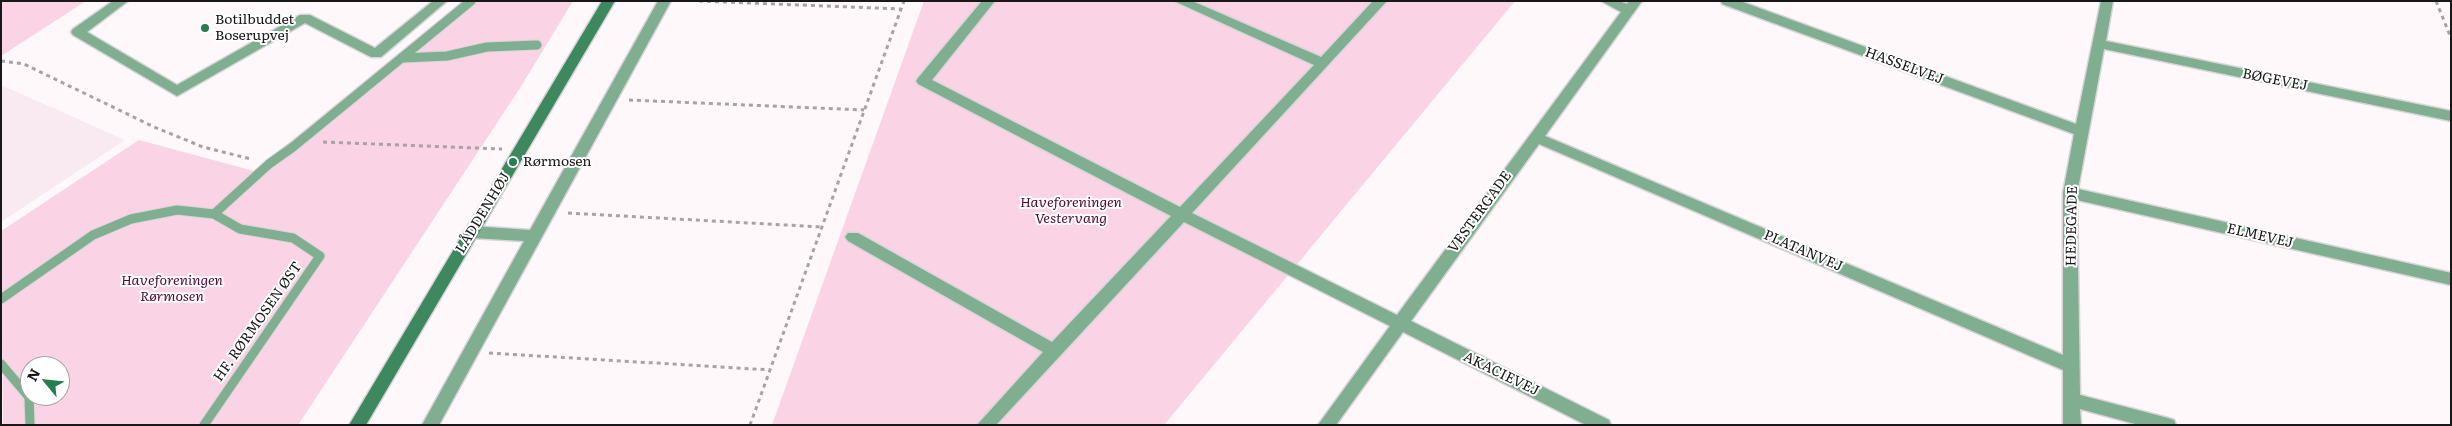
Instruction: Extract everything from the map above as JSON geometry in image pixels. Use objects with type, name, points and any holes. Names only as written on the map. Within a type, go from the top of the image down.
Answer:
[{"type":"street","points":[[122,1],[78,32],[176,91],[305,18],[376,54],[440,1]]},
{"type":"street","name":"LÅDDENHØJ","points":[[357,425],[609,1]]},
{"type":"street","points":[[430,425],[665,1]]},
{"type":"street","points":[[989,1],[923,81],[1398,323]]},
{"type":"street","points":[[1180,1],[1324,64]]},
{"type":"street","points":[[985,425],[1184,215],[1381,1]]},
{"type":"street","points":[[1607,1],[1632,6]]},
{"type":"street","name":"HASSELVEJ","points":[[1727,1],[2082,131]]},
{"type":"street","name":"HEDEGADE","points":[[2072,425],[2070,193],[2107,1]]},
{"type":"street","name":"VESTERGADE","points":[[1326,425],[1398,323],[1632,6]]},
{"type":"street","name":"BØGEVEJ","points":[[2100,44],[2451,116]]},
{"type":"street","name":"PLATANVEJ","points":[[1535,137],[2071,366]]},
{"type":"street","name":"ELMEVEJ","points":[[2070,193],[2451,279]]},
{"type":"street","points":[[472,232],[534,236]]},
{"type":"street","points":[[853,237],[1054,351]]},
{"type":"street","name":"AKACIEVEJ","points":[[1398,323],[1604,425]]},
{"type":"street","points":[[2072,400],[2168,425]]},
{"type":"lane","points":[[214,214],[269,164],[293,147],[471,1]]},
{"type":"lane","points":[[403,58],[447,56],[488,47],[537,45]]},
{"type":"lane","name":"HF. RØRMOSEN ØST","points":[[1,299],[93,236],[131,219],[177,210],[214,214],[240,229],[293,238],[320,256],[204,425]]},
{"type":"lane","points":[[1,364],[29,397],[30,425]]},
{"type":"path","points":[[699,1],[901,9]]},
{"type":"path","points":[[750,425],[904,1]]},
{"type":"path","points":[[2436,1],[2451,38]]},
{"type":"path","points":[[1,61],[24,64],[154,127],[203,147],[269,164]]},
{"type":"path","points":[[610,99],[864,110]]},
{"type":"path","points":[[293,147],[323,142],[520,150]]},
{"type":"path","points":[[547,212],[822,227]]},
{"type":"path","points":[[470,352],[771,370]]},
{"type":"shaded area","points":[[1,85],[125,140],[1,222]]},
{"type":"green space","points":[[1,1],[86,1],[1,56]]},
{"type":"green space","name":"Haveforeningen Rørmosen","points":[[462,1],[573,1],[520,88],[298,425],[3,425],[1,231],[139,140],[254,171]]},
{"type":"green space","name":"Haveforeningen Vestervang","points":[[924,1],[1515,1],[1164,425],[772,425]]},
{"type":"place","name":"Botilbuddet Boserupvej","points":[[205,28]]},
{"type":"place","name":"Rørmosen","points":[[513,162]]}]
